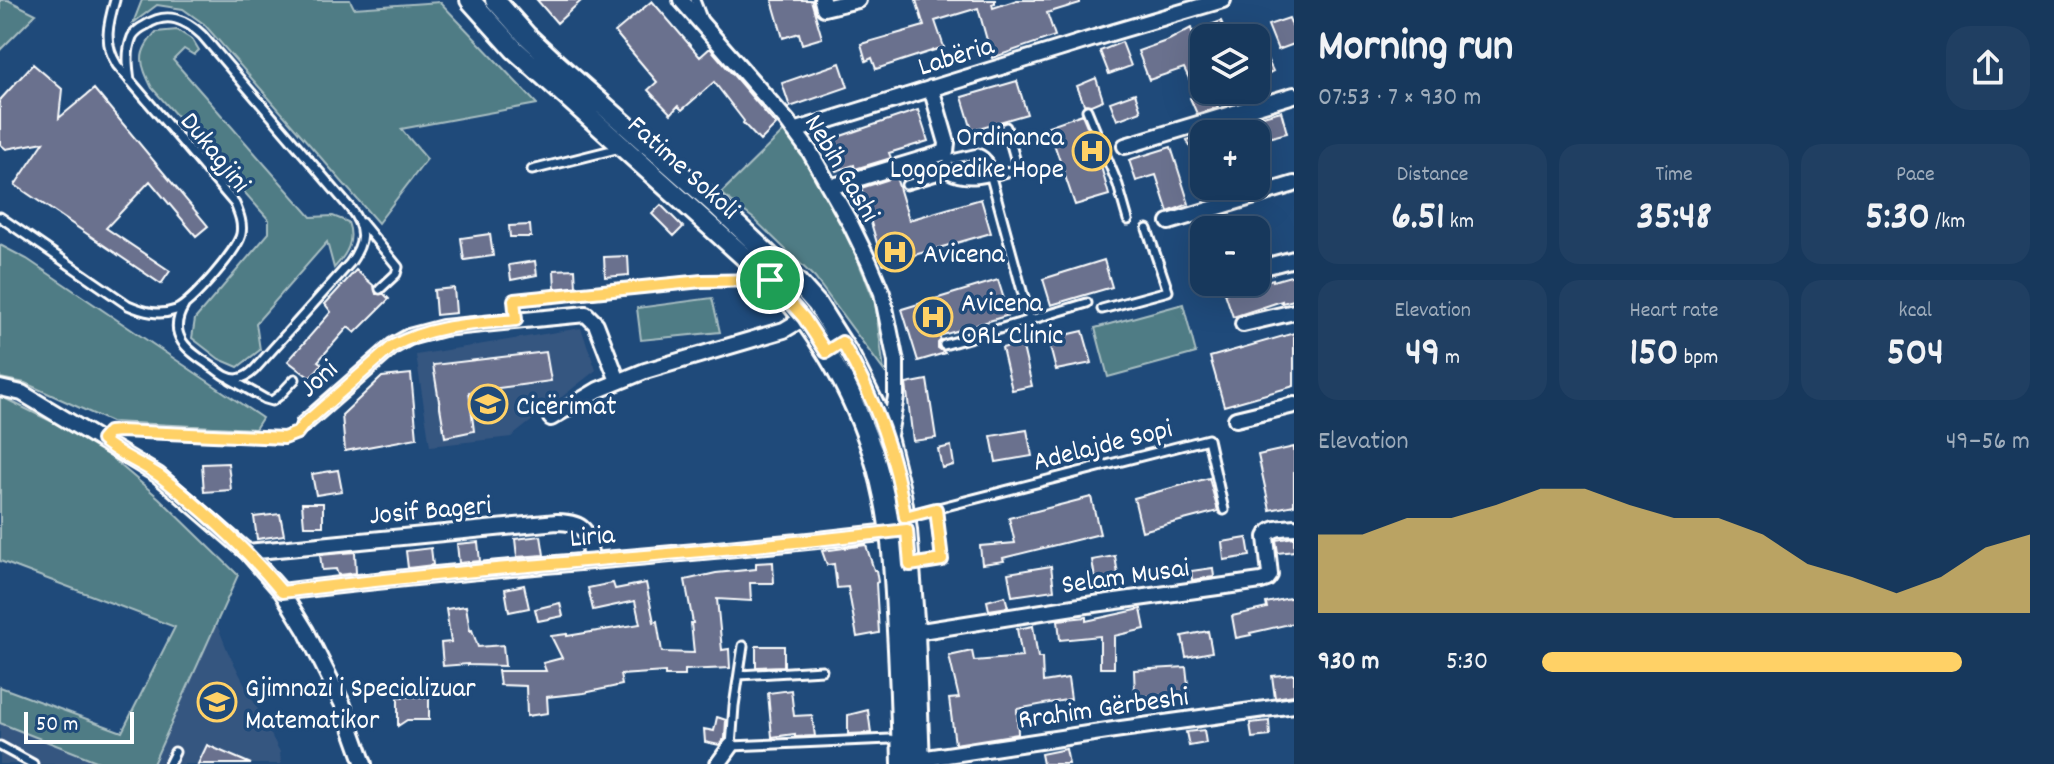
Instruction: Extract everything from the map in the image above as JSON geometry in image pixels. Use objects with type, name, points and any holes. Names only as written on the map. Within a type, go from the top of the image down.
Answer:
[{"type":"street","name":"Fatime Sokoli","points":[[470,0],[514,49],[770,280],[834,347],[878,412],[896,467],[900,526],[897,634],[914,762]]},
{"type":"street","name":"Fatime Sokoli","points":[[495,0],[526,35],[777,262],[817,304],[870,447],[884,497],[900,526],[910,565],[915,632],[914,762]]},
{"type":"street","name":"Nebih Gashi","points":[[694,0],[704,24],[810,152],[882,293],[897,379],[888,441]]},
{"type":"street","points":[[822,0],[824,8],[858,0]]},
{"type":"street","name":"Labëria","points":[[794,131],[1223,0]]},
{"type":"street","points":[[830,187],[946,152],[947,143],[931,88]]},
{"type":"street","points":[[1125,146],[1294,95]]},
{"type":"street","points":[[1169,222],[1294,184]]},
{"type":"street","points":[[1270,265],[1294,259]]},
{"type":"street","points":[[1243,324],[1294,312]]},
{"type":"street","name":"Joni","points":[[304,424],[379,356],[409,337],[443,328],[586,314],[596,324],[618,381]]},
{"type":"street","points":[[551,418],[618,381],[784,330],[804,318]]},
{"type":"street","points":[[0,388],[22,393],[158,475],[247,552],[282,592],[324,664],[343,705],[364,764]]},
{"type":"street","points":[[1236,419],[1294,405]]},
{"type":"street","name":"Josif Bageri","points":[[247,552],[574,522],[588,540],[591,560]]},
{"type":"street","name":"Liria","points":[[282,592],[383,579],[767,545],[900,526]]},
{"type":"street","name":"Selam Musai","points":[[915,632],[1261,581],[1270,575],[1267,533],[1294,527]]},
{"type":"street","name":"Rrahim Gërbeshi","points":[[914,762],[1294,705]]},
{"type":"street","points":[[718,764],[731,746]]},
{"type":"lane","name":"Dukagjini","points":[[115,0],[110,16],[110,54],[228,195],[240,215],[238,245],[184,306]]},
{"type":"lane","points":[[130,81],[128,52],[135,32],[168,17],[186,22],[202,35],[398,267],[396,274],[380,289]]},
{"type":"lane","points":[[1087,110],[1118,185],[1128,220]]},
{"type":"lane","points":[[906,185],[947,173],[958,179],[991,177],[1018,169],[1006,127]]},
{"type":"lane","points":[[532,170],[622,147]]},
{"type":"lane","points":[[948,160],[972,153],[982,154],[989,163],[1030,320]]},
{"type":"lane","points":[[0,217],[140,311],[163,313],[184,306]]},
{"type":"lane","points":[[228,378],[243,378],[249,374],[350,263],[362,241],[358,219]]},
{"type":"lane","points":[[1102,309],[1168,291],[1147,229]]},
{"type":"lane","points":[[516,320],[514,300],[689,282],[770,280]]},
{"type":"lane","points":[[944,345],[1087,303]]},
{"type":"lane","points":[[184,306],[178,323],[181,339],[194,354],[228,378],[272,401],[295,379]]},
{"type":"lane","name":"Joni","points":[[102,440],[109,432],[120,431],[284,438],[297,433],[304,424]]},
{"type":"lane","name":"Adelajde Sopi","points":[[900,526],[936,509],[1208,439],[1224,510]]},
{"type":"lane","points":[[910,565],[942,560],[936,509]]},
{"type":"lane","points":[[743,646],[731,746],[890,739]]},
{"type":"lane","points":[[739,675],[822,670]]},
{"type":"lane","points":[[0,746],[33,764]]},
{"type":"lane","points":[[169,764],[175,752]]},
{"type":"shaded area","name":"Cicërimat","points":[[581,328],[596,370],[511,437],[430,446],[416,355]]},
{"type":"shaded area","name":"Gjimnazi i Specializuar Matematikor","points":[[216,622],[228,652],[280,752],[281,764],[152,764]]},
{"type":"shaded area","points":[[0,723],[62,748],[104,764],[0,764]]},
{"type":"green space","points":[[0,0],[8,0],[36,14],[0,50]]},
{"type":"green space","points":[[142,0],[350,0],[354,8],[440,2],[537,104],[401,129],[427,159],[378,223],[204,24],[183,9],[157,5],[133,23]]},
{"type":"green space","points":[[177,30],[193,40],[199,50],[194,55],[184,49],[173,60],[311,217],[333,216],[348,222],[350,229],[348,247],[334,268],[327,242],[256,323],[260,350],[238,367],[219,359],[192,338],[195,319],[269,233],[269,220],[152,88],[143,65],[145,47],[156,32]]},
{"type":"green space","points":[[789,126],[844,227],[875,302],[884,371],[815,278],[754,219],[721,193]]},
{"type":"green space","points":[[0,245],[27,259],[262,418],[255,429],[111,422],[25,383],[0,378]]},
{"type":"green space","points":[[712,298],[720,332],[641,340],[637,308]]},
{"type":"green space","points":[[1183,304],[1196,353],[1108,377],[1095,328]]},
{"type":"green space","points":[[0,396],[93,442],[159,498],[238,575],[153,764],[104,764],[0,723],[0,687],[122,732],[175,627],[0,561]]},
{"type":"building","points":[[537,0],[582,0],[557,23]]},
{"type":"building","points":[[772,0],[811,0],[822,38],[802,44],[799,33],[783,38]]},
{"type":"building","points":[[916,0],[995,0],[993,8],[1017,0],[1080,0],[1080,3],[1047,13],[1055,36],[992,58],[978,8],[935,21],[944,47],[876,69],[872,58],[866,61],[861,44],[924,26]]},
{"type":"building","points":[[652,1],[700,57],[710,48],[776,125],[760,141],[714,82],[682,110],[678,106],[671,114],[648,90],[657,82],[615,32]]},
{"type":"building","points":[[1289,18],[1294,31],[1294,44],[1278,50],[1270,24]]},
{"type":"building","points":[[1190,29],[1190,80],[1184,68],[1149,80],[1138,51]]},
{"type":"building","points":[[1122,42],[1131,66],[1109,74],[1100,51]]},
{"type":"building","points":[[840,63],[848,87],[790,107],[782,83]]},
{"type":"building","points":[[33,64],[62,89],[59,118],[94,89],[208,226],[196,236],[150,181],[106,228],[170,271],[161,284],[15,185],[44,142],[6,149],[0,144],[0,100]]},
{"type":"building","points":[[1096,78],[1103,100],[1091,105],[1084,104],[1077,86]]},
{"type":"building","points":[[1017,81],[1027,114],[972,130],[962,97]]},
{"type":"building","points":[[1135,93],[1141,111],[1117,120],[1110,102]]},
{"type":"building","points":[[1193,104],[1217,104],[1218,107],[1197,114]]},
{"type":"building","points":[[918,110],[928,141],[889,153],[891,158],[855,169],[854,165],[836,171],[826,141]]},
{"type":"building","points":[[1281,111],[1287,133],[1270,137],[1270,120],[1249,120]]},
{"type":"building","points":[[1082,114],[1095,145],[1109,195],[1075,205],[1048,126]]},
{"type":"building","points":[[1171,147],[1189,204],[1168,212],[1156,175],[1136,181],[1129,160]]},
{"type":"building","points":[[896,177],[909,220],[981,199],[991,233],[883,264],[861,188]]},
{"type":"building","points":[[661,205],[683,227],[674,236],[652,214]]},
{"type":"building","points":[[530,225],[531,237],[510,237],[509,226]]},
{"type":"building","points":[[490,234],[493,256],[464,260],[461,238]]},
{"type":"building","points":[[628,256],[629,275],[605,277],[604,257]]},
{"type":"building","points":[[1104,260],[1112,287],[1051,305],[1043,279]]},
{"type":"building","points":[[535,261],[537,275],[511,280],[509,265]]},
{"type":"building","points":[[575,269],[576,287],[555,289],[554,270]]},
{"type":"building","points":[[356,270],[374,286],[376,294],[384,294],[389,299],[355,333],[348,327],[318,361],[322,364],[310,378],[288,361],[331,312],[325,304]]},
{"type":"building","points":[[1294,275],[1294,300],[1233,317],[1226,296],[1270,296],[1270,280]]},
{"type":"building","points":[[998,280],[1009,315],[939,336],[938,348],[945,353],[918,361],[902,309]]},
{"type":"building","points":[[454,288],[456,313],[436,315],[434,290]]},
{"type":"building","points":[[1083,331],[1092,363],[1056,370],[1048,339]]},
{"type":"building","points":[[1294,333],[1294,386],[1224,406],[1210,357]]},
{"type":"building","points":[[1022,343],[1032,386],[1012,390],[1002,348]]},
{"type":"building","points":[[546,352],[551,381],[469,392],[474,431],[445,437],[433,365]]},
{"type":"building","points":[[411,374],[417,438],[345,451],[342,415],[382,377]]},
{"type":"building","points":[[927,380],[936,438],[913,441],[906,384]]},
{"type":"building","points":[[1027,430],[1032,456],[996,462],[991,436]]},
{"type":"building","points":[[951,446],[954,465],[942,468],[938,449]]},
{"type":"building","points":[[1294,447],[1294,505],[1270,510],[1258,455]]},
{"type":"building","points":[[228,463],[231,490],[204,492],[202,464]]},
{"type":"building","points":[[338,470],[342,491],[316,495],[312,474]]},
{"type":"building","points":[[1209,478],[1218,511],[1142,531],[1134,498]]},
{"type":"building","points":[[1091,497],[1100,534],[1003,558],[1004,561],[982,564],[980,546],[1015,543],[1009,518]]},
{"type":"building","points":[[302,503],[323,503],[323,526],[304,526]]},
{"type":"building","points":[[280,514],[284,535],[257,539],[254,517]]},
{"type":"building","points":[[541,536],[544,555],[517,557],[515,539]]},
{"type":"building","points":[[1294,537],[1294,551],[1278,553],[1276,540]]},
{"type":"building","points":[[1247,538],[1250,556],[1224,560],[1222,542]]},
{"type":"building","points":[[478,542],[480,561],[459,563],[457,544]]},
{"type":"building","points":[[866,545],[878,582],[879,633],[857,637],[848,587],[837,588],[834,564],[827,565],[822,551]]},
{"type":"building","points":[[431,548],[433,565],[408,568],[406,551]]},
{"type":"building","points":[[355,552],[356,573],[338,575],[336,569],[322,570],[320,555]]},
{"type":"building","points":[[1115,556],[1120,587],[1097,591],[1092,560]]},
{"type":"building","points":[[773,562],[774,583],[750,583],[751,601],[717,599],[722,650],[729,649],[730,668],[685,670],[685,676],[665,676],[665,672],[620,675],[622,685],[547,697],[548,713],[527,716],[526,686],[500,685],[498,671],[546,671],[543,663],[562,658],[551,636],[640,624],[635,601],[593,610],[588,588],[613,583],[615,589],[646,583],[662,652],[694,653],[693,623],[685,580],[756,569],[756,563]]},
{"type":"building","points":[[1051,566],[1054,590],[1012,596],[1008,573]]},
{"type":"building","points":[[1213,568],[1214,577],[1192,580],[1191,571]]},
{"type":"building","points":[[524,585],[529,608],[509,612],[505,589]]},
{"type":"building","points":[[1005,596],[1008,607],[989,610],[987,601]]},
{"type":"building","points":[[1294,597],[1294,623],[1236,638],[1232,616],[1267,608],[1266,603]]},
{"type":"building","points":[[560,603],[563,616],[538,621],[535,609]]},
{"type":"building","points":[[466,606],[470,631],[478,647],[503,645],[505,666],[443,666],[441,643],[451,642],[446,609]]},
{"type":"building","points":[[1141,609],[1145,629],[1114,636],[1114,668],[1100,668],[1100,636],[1060,640],[1058,620],[1086,617],[1086,621]]},
{"type":"building","points":[[1033,626],[1038,658],[1042,658],[1043,682],[1068,678],[1071,699],[1017,709],[1018,734],[955,744],[949,699],[959,698],[949,656],[972,651],[974,661],[1022,657],[1017,629]]},
{"type":"building","points":[[1208,631],[1212,652],[1186,657],[1182,636]]},
{"type":"building","points":[[756,646],[784,646],[784,666],[756,667]]},
{"type":"building","points":[[1186,667],[1189,694],[1135,697],[1134,670]]},
{"type":"building","points":[[1294,674],[1294,695],[1275,698],[1272,676]]},
{"type":"building","points":[[791,690],[794,716],[812,715],[815,736],[795,737],[795,734],[772,737],[768,693]]},
{"type":"building","points":[[398,697],[429,697],[429,720],[407,720],[398,726]]},
{"type":"building","points":[[868,710],[871,733],[848,734],[848,715]]},
{"type":"building","points":[[717,717],[726,720],[725,738],[719,745],[705,742],[704,729],[714,731]]},
{"type":"building","points":[[1269,721],[1270,736],[1252,738],[1250,723]]},
{"type":"building","points":[[1204,730],[1206,743],[1189,746],[1186,732]]},
{"type":"building","points":[[207,745],[251,764],[198,764]]},
{"type":"building","points":[[1066,749],[1069,764],[1043,764],[1041,754]]},
{"type":"place","name":"Ordinanca Logopedike Hope","points":[[1092,151]]},
{"type":"place","name":"Avicena","points":[[895,252]]},
{"type":"place","name":"Avicena ORL Clinic","points":[[933,317]]},
{"type":"place","name":"Cicërimat","points":[[488,404]]},
{"type":"place","name":"Gjimnazi i Specializuar Matematikor","points":[[217,702]]},
{"type":"route","points":[[770,280],[804,318],[826,352],[842,342],[878,412],[896,467],[905,517],[936,509],[942,560],[910,565],[907,530],[383,579],[282,592],[247,552],[191,502],[158,475],[102,440],[113,431],[292,437],[393,346],[409,337],[443,328],[516,320],[514,300],[662,284],[770,280]]}]
